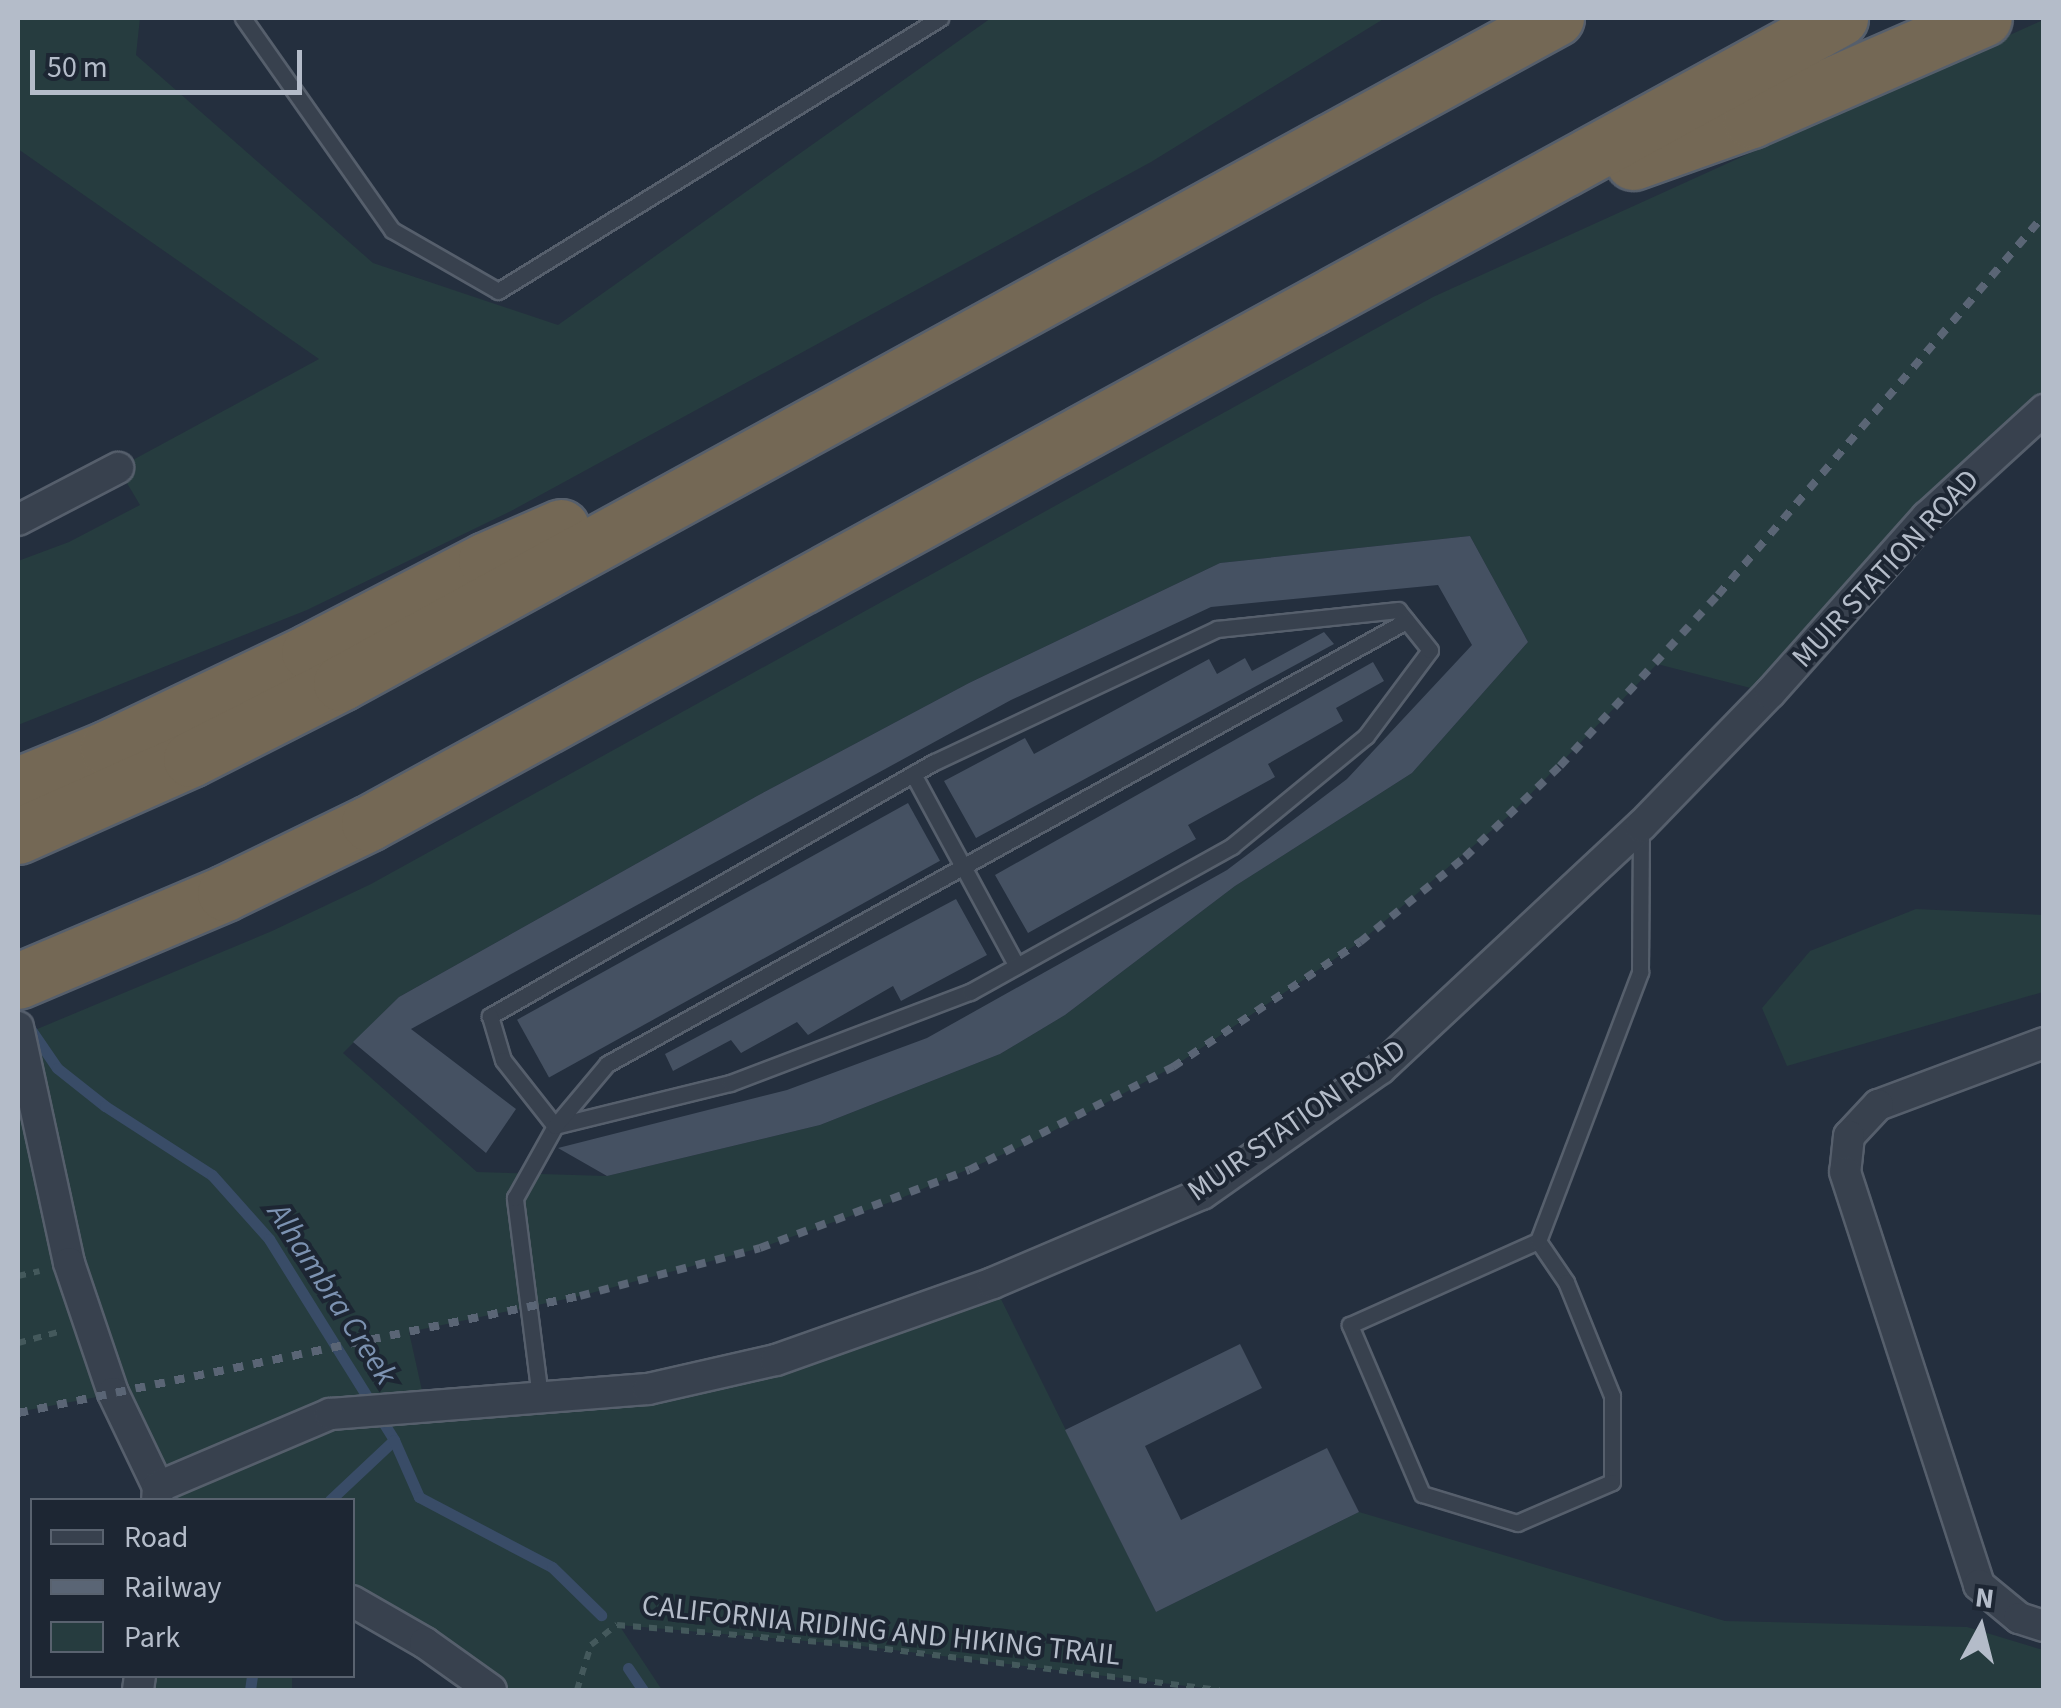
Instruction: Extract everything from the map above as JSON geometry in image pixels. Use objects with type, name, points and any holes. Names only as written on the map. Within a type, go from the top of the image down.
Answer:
[{"type":"highway","points":[[18,981],[296,860],[443,784],[1840,18]]},
{"type":"highway","points":[[1474,218],[1751,120],[1984,18]]},
{"type":"highway","points":[[18,784],[113,770],[340,683],[1544,23]]},
{"type":"highway","points":[[18,836],[113,770]]},
{"type":"street","name":"MUIR STATION ROAD","points":[[165,1496],[330,1414],[648,1390],[776,1360],[993,1283],[1202,1194],[1380,1070],[1641,826],[1770,693],[1927,517],[2044,410]]},
{"type":"street","points":[[18,520],[118,468]]},
{"type":"street","points":[[18,1027],[69,1264],[88,1325],[112,1393],[165,1496]]},
{"type":"street","points":[[2044,1044],[1878,1105],[1850,1136],[1845,1172],[1979,1585],[2019,1618],[2044,1626]]},
{"type":"street","points":[[355,1602],[425,1642],[491,1690]]},
{"type":"lane","points":[[242,18],[392,230],[498,291],[940,18]]},
{"type":"lane","points":[[1398,610],[1430,650],[1366,736],[1232,846],[970,992],[730,1083],[555,1126],[502,1060],[490,1016],[913,774],[1217,629],[1398,610]]},
{"type":"lane","points":[[540,1397],[515,1198],[555,1126],[606,1064],[1406,621]]},
{"type":"lane","points":[[913,774],[1016,966]]},
{"type":"lane","points":[[1538,1241],[1566,1282],[1612,1396],[1612,1482],[1517,1523],[1422,1494],[1350,1325],[1538,1241],[1640,972],[1641,826]]},
{"type":"path","points":[[18,1343],[88,1325]]},
{"type":"path","name":"CALIFORNIA RIDING AND HIKING TRAIL","points":[[577,1690],[591,1644],[618,1625],[853,1645],[1220,1690]]},
{"type":"green space","points":[[18,18],[140,18],[136,55],[373,263],[558,325],[991,18],[1385,18],[1151,162],[511,511],[307,610],[18,725],[18,561],[69,542],[140,505],[118,468],[319,359],[18,149]]},
{"type":"green space","points":[[2043,20],[2043,410],[1770,693],[1657,664],[1511,814],[1360,942],[1173,1067],[1038,1139],[899,1199],[760,1248],[580,1296],[409,1332],[425,1404],[648,1389],[993,1283],[1156,1612],[1359,1512],[1725,1621],[1967,1627],[2043,1650],[2043,1690],[1219,1690],[853,1645],[619,1625],[662,1690],[491,1690],[355,1602],[355,1498],[156,1498],[113,1394],[18,1412],[18,1037],[272,931],[371,884],[1433,297]],"holes":[[[1470,536],[1528,642],[1412,773],[1235,886],[1065,1015],[1000,1054],[820,1125],[607,1176],[477,1172],[343,1053],[399,997],[757,796],[969,683],[1220,563]]]},
{"type":"green space","points":[[1916,909],[2043,915],[2043,992],[1787,1066],[1762,1008],[1810,951]]},
{"type":"green space","points":[[140,1678],[292,1678],[292,1690],[140,1690]]},
{"type":"building","points":[[1470,536],[1528,642],[1412,773],[1235,886],[1065,1015],[1000,1054],[820,1125],[607,1176],[558,1148],[787,1090],[927,1038],[1227,870],[1347,779],[1472,645],[1438,585],[1211,607],[1011,700],[411,1029],[516,1109],[486,1153],[353,1042],[399,997],[757,796],[969,683],[1220,563]]},
{"type":"building","points":[[1324,632],[1334,644],[976,838],[944,781],[1025,738],[1034,754],[1209,659],[1217,674],[1245,658],[1252,671]]},
{"type":"building","points":[[1373,662],[1384,681],[1336,708],[1343,721],[1268,764],[1275,777],[1188,825],[1196,839],[1028,933],[995,875]]},
{"type":"building","points":[[908,803],[940,861],[549,1077],[517,1020]]},
{"type":"building","points":[[956,899],[987,955],[901,1001],[893,986],[808,1035],[797,1022],[741,1053],[731,1040],[673,1071],[665,1054]]},
{"type":"building","points":[[1240,1344],[1262,1388],[1145,1446],[1181,1520],[1327,1448],[1359,1512],[1156,1612],[1065,1430]]},
{"type":"waterway","name":"Alhambra Creek","points":[[18,1011],[57,1068],[105,1106],[212,1175],[269,1239],[394,1440],[332,1498]]},
{"type":"waterway","points":[[394,1440],[419,1497],[552,1567],[601,1615]]},
{"type":"waterway","points":[[628,1668],[643,1690]]},
{"type":"waterway","name":"Alhambra Creek","points":[[250,1690],[252,1678]]},
{"type":"railway","points":[[18,1413],[580,1296],[760,1248],[969,1170],[1173,1067],[1360,942],[1465,857],[1560,766],[1718,595],[2044,215]]}]
